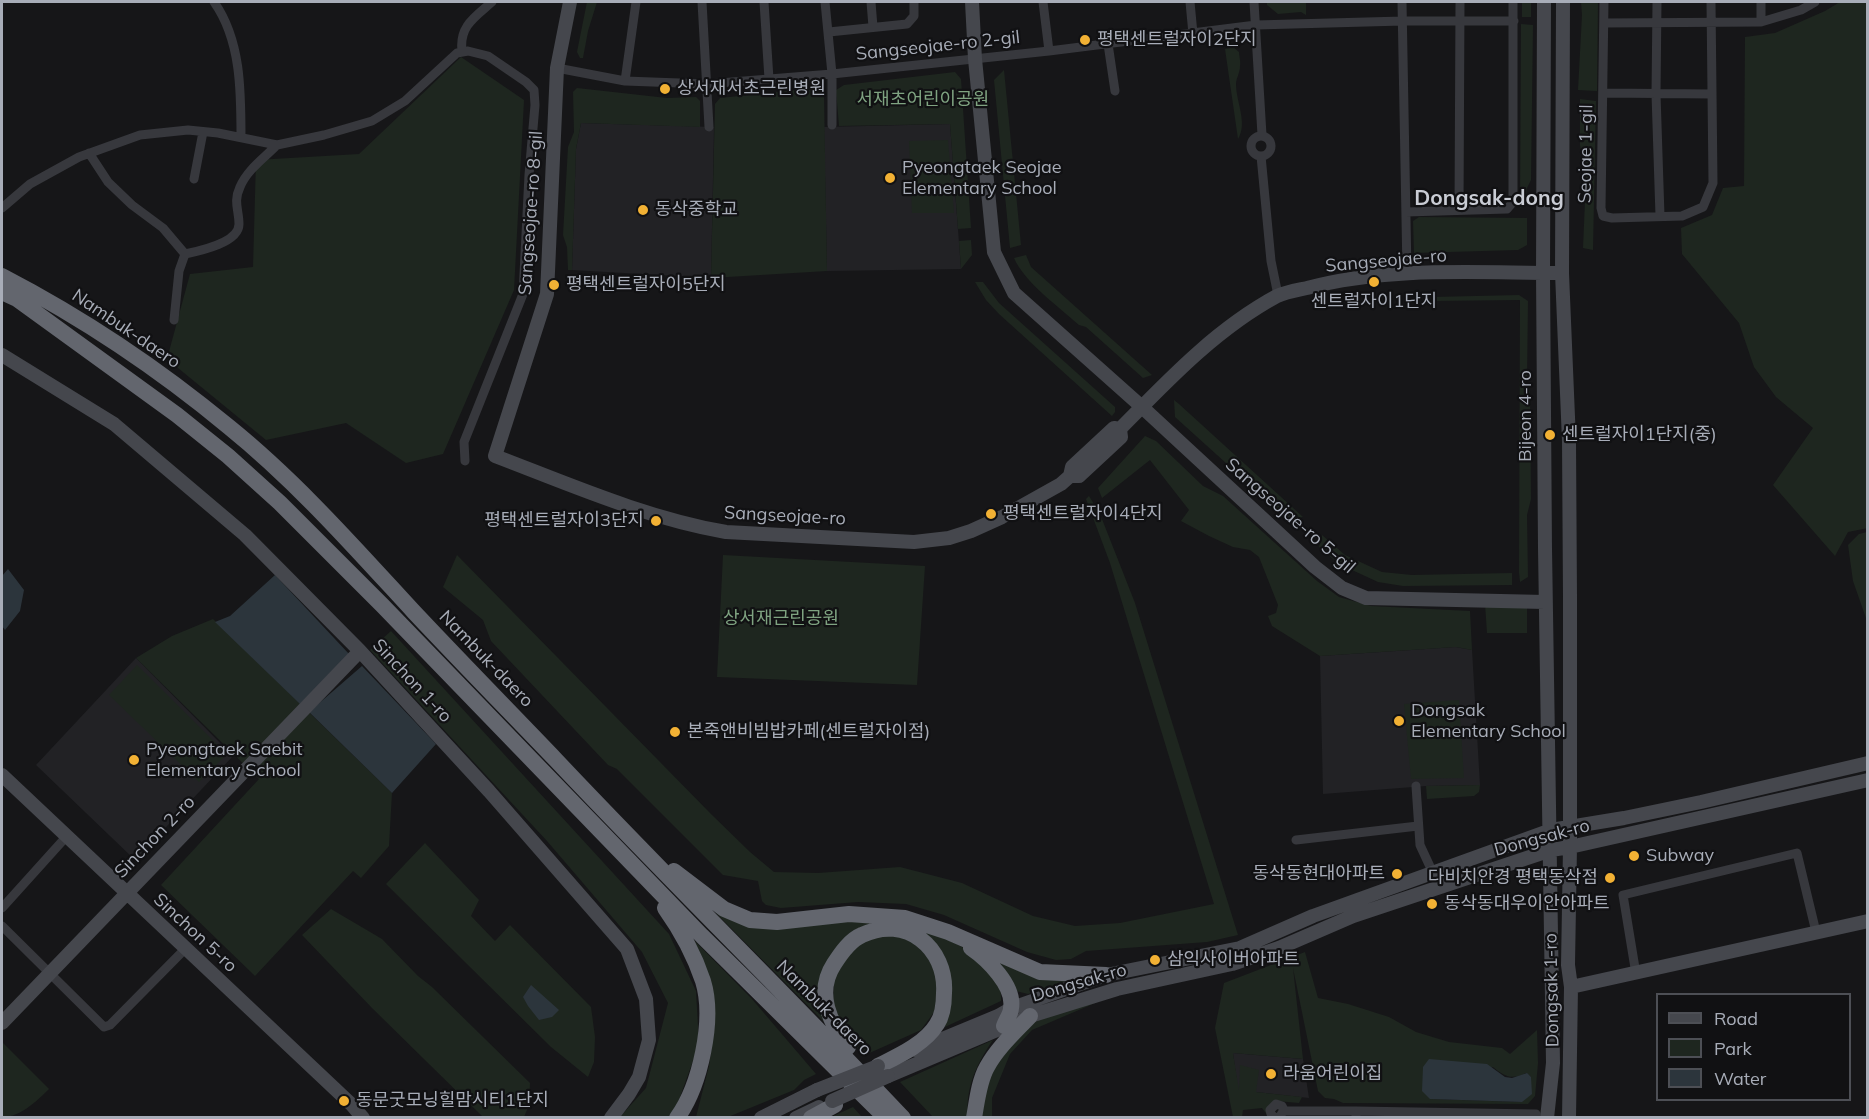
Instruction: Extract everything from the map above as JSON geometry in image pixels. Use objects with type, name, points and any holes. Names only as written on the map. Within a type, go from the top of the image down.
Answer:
[{"type":"highway","name":"Nambuk-daero","points":[[2,276],[101,332],[231,428],[330,522],[640,849],[844,1054],[903,1118]]},
{"type":"highway","name":"Nambuk-daero","points":[[2,292],[17,299],[177,415],[280,503],[634,866],[886,1118]]},
{"type":"highway","points":[[640,849],[659,858],[724,909],[750,920],[777,922],[859,915],[905,918],[948,932],[1041,972],[1106,975]]},
{"type":"highway","points":[[634,866],[668,912],[703,982],[706,1007],[705,1046],[697,1078],[677,1118]]},
{"type":"highway","points":[[883,1071],[926,1036],[937,1024],[944,1006],[945,980],[938,960],[922,938],[895,929],[876,930],[861,935],[845,948],[832,967],[827,980],[825,1003],[833,1026],[848,1047],[911,1118]]},
{"type":"highway","points":[[948,932],[993,967],[1009,990],[1012,1008],[1004,1026]]},
{"type":"highway","points":[[974,1118],[986,1068],[1006,1040],[1030,1016]]},
{"type":"highway","points":[[797,1030],[870,1118]]},
{"type":"highway","points":[[812,1118],[833,1103]]},
{"type":"street","points":[[214,2],[225,17],[236,56],[241,137]]},
{"type":"street","points":[[462,51],[462,32],[492,2]]},
{"type":"street","name":"Sangseojae-ro 8-gil","points":[[495,456],[547,294],[557,68],[570,2]]},
{"type":"street","points":[[625,81],[636,2]]},
{"type":"street","points":[[702,2],[709,127]]},
{"type":"street","points":[[764,2],[769,79]]},
{"type":"street","name":"Sangseojae-ro 2-gil","points":[[825,2],[832,74]]},
{"type":"street","name":"Sangseojae-ro 2-gil","points":[[871,2],[873,27]]},
{"type":"street","name":"Sangseojae-ro 2-gil","points":[[829,32],[910,23],[914,16],[914,2]]},
{"type":"street","name":"Sangseojae-ro 5-gil","points":[[972,2],[975,59],[994,252],[1014,293],[1142,407],[1315,567],[1342,588],[1366,598],[1545,602]]},
{"type":"street","name":"Sangseojae-ro 2-gil","points":[[1043,2],[1048,51]]},
{"type":"street","points":[[1190,2],[1193,34]]},
{"type":"street","points":[[1254,2],[1262,135]]},
{"type":"street","points":[[1402,2],[1407,273]]},
{"type":"street","points":[[1459,210],[1460,2]]},
{"type":"street","points":[[1406,212],[1507,209],[1513,202],[1513,2]]},
{"type":"street","name":"Bijeon 4-ro","points":[[1544,2],[1545,602],[1551,830]]},
{"type":"street","points":[[1563,2],[1562,273],[1569,441],[1570,827]]},
{"type":"street","name":"Seojae 1-gil","points":[[1604,2],[1601,212],[1603,216],[1612,218],[1660,216]]},
{"type":"street","points":[[1657,2],[1656,94],[1660,216],[1682,216],[1703,207],[1713,183],[1711,2]]},
{"type":"street","points":[[1761,2],[1761,22]]},
{"type":"street","points":[[1604,23],[1761,22],[1801,10],[1815,2]]},
{"type":"street","name":"Sangseojae-ro 2-gil","points":[[557,68],[625,81],[707,84],[975,59],[1256,26],[1403,21],[1514,21]]},
{"type":"street","points":[[1108,44],[1115,91]]},
{"type":"street","points":[[2,208],[30,184],[79,156],[140,135],[188,130],[241,137],[277,145],[324,135],[372,121],[405,101],[442,66],[462,51],[488,56],[534,90],[535,105],[523,294],[464,442],[465,461]]},
{"type":"street","points":[[832,74],[832,125]]},
{"type":"street","points":[[1604,93],[1712,94]]},
{"type":"street","points":[[194,179],[203,132]]},
{"type":"street","points":[[1262,135],[1268,138],[1271,144],[1268,154],[1261,156],[1255,154],[1251,145],[1253,139],[1262,135]]},
{"type":"street","points":[[185,254],[217,245],[238,231],[240,224],[236,207],[238,189],[246,175],[277,145]]},
{"type":"street","points":[[89,153],[108,182],[132,205],[163,228],[185,254]]},
{"type":"street","points":[[1261,156],[1270,261],[1278,295]]},
{"type":"street","points":[[174,320],[178,271],[185,254]]},
{"type":"street","name":"Sangseojae-ro","points":[[495,456],[657,516],[700,528],[726,532],[914,542],[949,538],[1002,517],[1070,477],[1079,476],[1121,437],[1120,429],[1191,358],[1219,334],[1278,295],[1342,279],[1407,273],[1562,273]]},
{"type":"street","name":"Sinchon 1-ro","points":[[2,356],[114,424],[244,535],[360,651],[489,791],[627,949],[646,999],[648,1040],[639,1077],[611,1118]]},
{"type":"street","name":"Sinchon 2-ro","points":[[2,1023],[360,651]]},
{"type":"street","name":"Dongsak-ro","points":[[796,1118],[833,1103],[883,1071],[1012,1008],[1106,975],[1240,948],[1312,916],[1551,830],[1701,802],[1868,763]]},
{"type":"street","name":"Sinchon 5-ro","points":[[2,775],[344,1097],[363,1118]]},
{"type":"street","name":"Dongsak-ro","points":[[761,1118],[817,1090],[883,1071],[1030,1016],[1117,989],[1232,964],[1280,948],[1353,915],[1551,850],[1868,780]]},
{"type":"street","points":[[1416,786],[1420,845],[1433,873]]},
{"type":"street","points":[[1296,840],[1418,826]]},
{"type":"street","name":"Dongsak 1-ro","points":[[1569,1118],[1570,827]]},
{"type":"street","name":"Dongsak 1-ro","points":[[1541,1116],[1553,1063],[1551,830]]},
{"type":"street","points":[[2,908],[66,837]]},
{"type":"street","points":[[1636,974],[1623,895],[1797,853],[1816,932]]},
{"type":"street","points":[[1571,987],[1868,921]]},
{"type":"street","points":[[2,927],[104,1027],[110,1025],[186,948]]},
{"type":"street","points":[[1279,1115],[1541,1116]]},
{"type":"shaded area","name":"동삭중학교","points":[[581,123],[714,127],[711,278],[572,270],[576,149]]},
{"type":"shaded area","name":"Pyeongtaek Seojae Elementary School","points":[[950,124],[961,269],[827,271],[824,127]]},
{"type":"shaded area","name":"Dongsak Elementary School","points":[[1456,647],[1472,650],[1480,785],[1426,786],[1323,794],[1320,656]]},
{"type":"shaded area","name":"Pyeongtaek Saebit Elementary School","points":[[136,658],[233,756],[135,860],[36,765]]},
{"type":"shaded area","name":"라움어린이집","points":[[1233,1053],[1303,1059],[1309,1098],[1238,1090]]},
{"type":"green space","points":[[587,2],[597,2],[583,58],[580,58],[577,52]]},
{"type":"green space","points":[[1267,2],[1306,2],[1306,15],[1301,12],[1278,14],[1267,5]]},
{"type":"green space","points":[[1522,2],[1531,2],[1531,17],[1522,17]]},
{"type":"green space","points":[[1581,2],[1598,2],[1597,91],[1578,90]]},
{"type":"green space","points":[[1840,2],[1867,2],[1868,528],[1848,532],[1835,556],[1773,485],[1813,428],[1776,397],[1754,367],[1739,323],[1682,254],[1681,228],[1712,215],[1723,188],[1744,186],[1745,37],[1775,33]]},
{"type":"green space","points":[[1521,24],[1533,25],[1531,180],[1527,188],[1526,206],[1520,208]]},
{"type":"green space","points":[[1233,47],[1239,52],[1240,63],[1236,91],[1242,126],[1238,139],[1225,49]]},
{"type":"green space","points":[[461,57],[524,100],[514,290],[443,454],[406,463],[346,423],[266,440],[167,359],[190,274],[253,267],[256,160],[359,154]]},
{"type":"green space","points":[[1004,70],[1021,245],[1010,248],[994,80]]},
{"type":"green space","name":"서재초어린이공원","points":[[955,72],[961,79],[971,228],[958,229],[950,124],[839,126],[836,90],[844,85]]},
{"type":"green space","points":[[577,88],[667,98],[696,97],[700,101],[700,127],[581,123],[576,149],[572,270],[568,270],[567,247],[563,235],[568,147],[574,132],[573,92]]},
{"type":"green space","points":[[816,88],[824,95],[827,271],[711,278],[715,104],[720,98]]},
{"type":"green space","points":[[1580,99],[1596,101],[1593,250],[1583,248],[1586,177],[1580,145]]},
{"type":"green space","points":[[948,140],[954,213],[912,213],[909,141]]},
{"type":"green space","points":[[1419,217],[1527,218],[1527,245],[1518,250],[1414,253],[1413,221]]},
{"type":"green space","points":[[971,240],[972,255],[961,269],[959,241]]},
{"type":"green space","points":[[1026,255],[1031,267],[1152,375],[1143,378],[1086,327],[1079,325],[1043,294],[1026,276],[1014,258]]},
{"type":"green space","points":[[975,282],[983,282],[999,303],[1115,407],[1112,416],[999,314],[986,300]]},
{"type":"green space","points":[[1519,295],[1528,301],[1527,381],[1530,391],[1531,499],[1527,515],[1528,577],[1520,582],[1520,300],[1432,301],[1432,297]]},
{"type":"green space","points":[[1174,400],[1303,517],[1289,520],[1175,417]]},
{"type":"green space","points":[[1145,436],[1156,441],[1203,486],[1223,496],[1317,581],[1339,597],[1371,606],[1470,611],[1472,650],[1456,647],[1320,656],[1272,626],[1268,616],[1276,613],[1278,605],[1259,557],[1250,550],[1233,547],[1181,521],[1189,510],[1150,460],[1102,498],[1098,488]]},
{"type":"green space","points":[[1089,496],[1100,514],[1135,603],[1238,935],[1207,942],[1086,951],[1071,959],[1056,960],[1027,952],[944,915],[906,904],[858,902],[781,908],[766,905],[762,901],[758,881],[723,875],[617,769],[608,765],[491,641],[483,620],[443,587],[457,555],[711,814],[774,872],[818,873],[900,867],[962,883],[1033,916],[1075,926],[1120,923],[1214,904],[1110,563],[1086,499]]},
{"type":"green space","points":[[1868,532],[1867,621],[1853,581],[1848,545],[1859,534]]},
{"type":"green space","points":[[1322,535],[1345,555],[1382,572],[1412,575],[1512,573],[1512,585],[1403,586],[1378,582],[1339,564],[1319,547]]},
{"type":"green space","name":"상서재근린공원","points":[[723,555],[925,566],[917,685],[717,677]]},
{"type":"green space","points":[[1485,604],[1527,604],[1527,633],[1487,633]]},
{"type":"green space","points":[[213,619],[392,793],[389,846],[361,878],[353,871],[255,976],[161,885],[259,779],[136,658],[172,636]]},
{"type":"green space","points":[[391,631],[669,934],[696,991],[699,1044],[675,1111],[669,1117],[620,1117],[646,1088],[668,1003],[642,952],[547,841],[370,650]]},
{"type":"green space","points":[[137,665],[227,754],[199,782],[109,695]]},
{"type":"green space","points":[[1459,700],[1464,778],[1411,779],[1404,704]]},
{"type":"green space","points":[[1480,785],[1479,792],[1474,796],[1427,799],[1426,786]]},
{"type":"green space","points":[[425,843],[479,900],[471,916],[495,941],[510,925],[591,1007],[595,1037],[594,1062],[588,1077],[551,1047],[386,884]]},
{"type":"green space","points":[[708,905],[743,922],[771,929],[858,919],[900,923],[930,932],[965,948],[980,959],[992,971],[999,985],[1001,1001],[932,1033],[944,1014],[949,996],[950,978],[945,962],[937,949],[926,938],[912,930],[895,926],[865,927],[857,930],[844,942],[831,960],[823,977],[820,992],[827,1025]]},
{"type":"green space","points":[[331,909],[382,939],[530,1083],[529,1105],[524,1117],[483,1117],[372,1008],[302,935]]},
{"type":"green space","points":[[890,932],[922,945],[940,978],[937,1008],[921,1030],[865,1055],[846,1038],[833,1010],[834,975],[861,940]]},
{"type":"green space","points":[[690,936],[752,999],[816,1074],[804,1080],[794,1090],[728,1117],[696,1117],[712,1044]]},
{"type":"green space","points":[[1305,952],[1318,998],[1348,1004],[1389,1017],[1416,1032],[1449,1042],[1502,1048],[1510,1054],[1537,1030],[1538,1063],[1535,1096],[1528,1104],[1343,1103],[1325,1098],[1318,1091],[1293,968],[1303,1059],[1233,1053],[1239,1090],[1240,1065],[1259,1070],[1256,1092],[1302,1097],[1299,1103],[1276,1101],[1268,1116],[1262,1108],[1243,1110],[1242,1117],[1233,1117],[1215,1028],[1224,983]],"holes":[[[1493,1067],[1505,1075],[1517,1076],[1526,1073],[1531,1077],[1522,1102],[1430,1099]]]},
{"type":"green space","points":[[990,957],[1067,981],[1028,994],[1016,991]]},
{"type":"green space","points":[[1107,998],[1032,1030],[1010,1054],[992,1098],[992,1117],[982,1117],[981,1098],[997,1060],[1035,1020]]},
{"type":"green space","points":[[993,1040],[973,1076],[968,1096],[968,1117],[933,1117],[900,1082]]},
{"type":"green space","points":[[2,1042],[49,1089],[21,1112],[8,1117],[2,1117]]},
{"type":"green space","points":[[853,1107],[862,1117],[829,1118]]},
{"type":"water","points":[[8,569],[24,590],[20,611],[5,630],[2,626],[2,576]]},
{"type":"water","points":[[275,575],[349,654],[300,704],[215,622],[230,616]]},
{"type":"water","points":[[362,666],[436,744],[392,793],[309,712]]},
{"type":"water","points":[[531,985],[559,1010],[552,1017],[539,1020],[528,1006],[523,997]]},
{"type":"water","points":[[1429,1059],[1487,1064],[1505,1077],[1512,1078],[1527,1073],[1531,1077],[1532,1094],[1522,1102],[1430,1099],[1422,1091],[1423,1067]]},
{"type":"place","name":"평택센트럴자이2단지","points":[[1085,40]]},
{"type":"place","name":"상서재서초근린병원","points":[[665,89]]},
{"type":"place","name":"Pyeongtaek Seojae Elementary School","points":[[890,178]]},
{"type":"place","name":"동삭중학교","points":[[643,210]]},
{"type":"place","name":"센트럴자이1단지","points":[[1374,282]]},
{"type":"place","name":"평택센트럴자이5단지","points":[[554,285]]},
{"type":"place","name":"센트럴자이1단지(중)","points":[[1550,435]]},
{"type":"place","name":"평택센트럴자이4단지","points":[[991,514]]},
{"type":"place","name":"평택센트럴자이3단지","points":[[656,521]]},
{"type":"place","name":"Dongsak Elementary School","points":[[1399,721]]},
{"type":"place","name":"본죽앤비빔밥카페(센트럴자이점)","points":[[675,732]]},
{"type":"place","name":"Pyeongtaek Saebit Elementary School","points":[[134,760]]},
{"type":"place","name":"Subway","points":[[1634,856]]},
{"type":"place","name":"동삭동현대아파트","points":[[1397,874]]},
{"type":"place","name":"다비치안경 평택동삭점","points":[[1610,878]]},
{"type":"place","name":"동삭동대우이안아파트","points":[[1432,904]]},
{"type":"place","name":"삼익사이버아파트","points":[[1155,960]]},
{"type":"place","name":"라움어린이집","points":[[1271,1074]]},
{"type":"place","name":"동문굿모닝힐맘시티1단지","points":[[344,1101]]},
{"type":"district","name":"Dongsak-dong","points":[[1489,199]]}]
